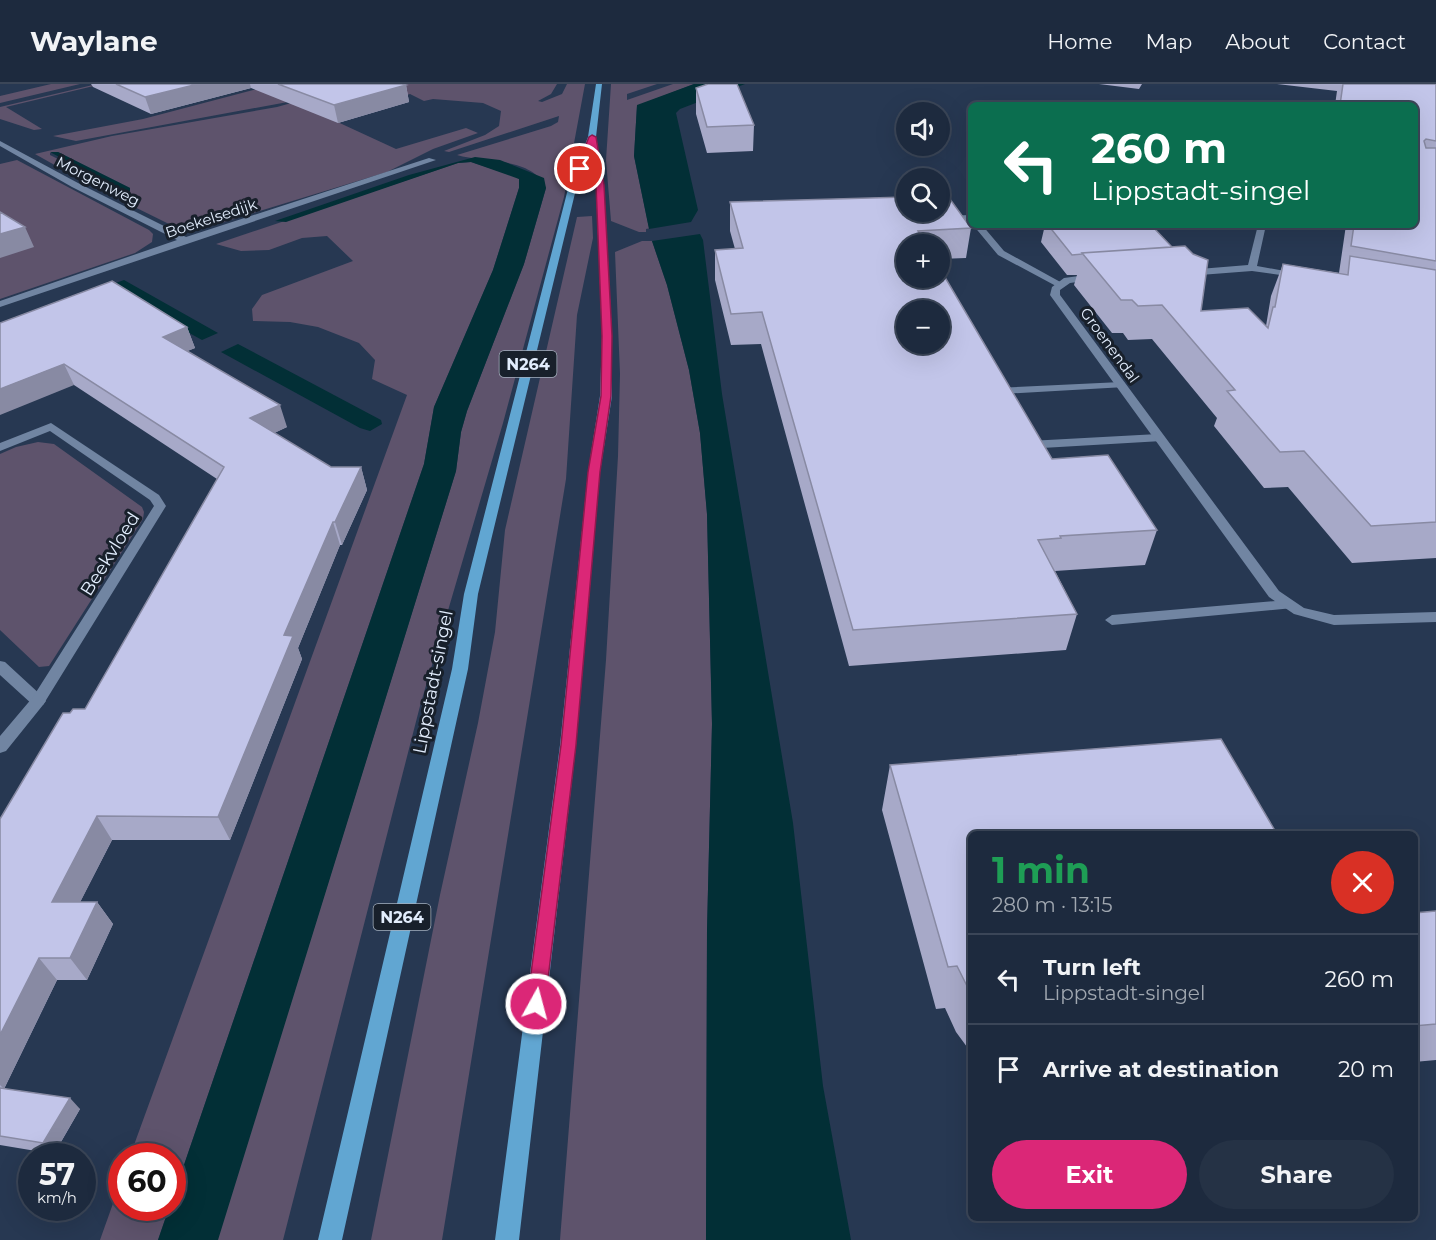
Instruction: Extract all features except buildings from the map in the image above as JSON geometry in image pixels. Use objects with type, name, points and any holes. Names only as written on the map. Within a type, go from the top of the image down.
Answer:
[{"type":"main road","name":"Lippstadt-singel","points":[[330,1240],[460,669],[471,594],[573,185],[592,137],[599,84]]},
{"type":"main road","name":"Lippstadt-singel","points":[[507,1240],[568,745],[594,472],[606,396],[607,336],[600,185],[592,137]]},
{"type":"street","name":"Morgenweg","points":[[0,143],[75,186],[185,240]]},
{"type":"street","name":"Boekelsedijk","points":[[0,303],[432,160]]},
{"type":"street","points":[[950,219],[968,218]]},
{"type":"street","points":[[979,228],[1001,254],[1059,284]]},
{"type":"street","points":[[1252,268],[1261,228]]},
{"type":"street","points":[[1172,273],[1252,268],[1310,279]]},
{"type":"street","name":"Groenendal","points":[[1102,277],[1078,278],[1059,284],[1055,295],[1274,594],[1299,611],[1334,620],[1436,617]]},
{"type":"street","points":[[1000,400],[996,390],[1121,385]]},
{"type":"street","name":"Beekvloed","points":[[0,447],[51,426],[155,498],[160,506],[38,701],[0,747]]},
{"type":"street","points":[[1020,436],[1025,445],[1158,438]]},
{"type":"street","points":[[1112,620],[1288,605]]},
{"type":"street","points":[[0,666],[38,701]]},
{"type":"shaded area","points":[[51,84],[80,84],[0,103],[0,96]]},
{"type":"shaded area","points":[[102,84],[6,107],[42,129],[34,130],[0,119],[0,107]]},
{"type":"shaded area","points":[[276,84],[304,99],[76,141],[53,136],[143,119]]},
{"type":"shaded area","points":[[359,84],[557,84],[551,94],[538,101],[542,102],[562,94],[567,84],[585,84],[564,197],[503,423],[420,706],[283,1240],[217,1240],[456,471],[461,432],[467,411],[524,264],[546,188],[530,170],[506,162],[457,155],[551,126],[558,122],[559,116],[449,152],[444,151],[485,135],[499,126],[501,111],[483,103],[433,99],[424,101],[410,94],[331,119],[396,149],[466,128],[478,133],[433,149],[387,172],[221,223],[184,226],[169,224],[92,186],[35,154],[112,136],[277,107]],"holes":[[[58,152],[130,188],[130,191],[124,192],[50,153]]]},
{"type":"shaded area","points":[[611,84],[657,84],[627,94],[627,100],[673,84],[694,84],[637,106],[634,156],[649,228],[651,228],[646,229],[646,232],[639,232],[611,221],[606,160]]},
{"type":"shaded area","points":[[694,84],[745,84],[680,109],[676,113],[698,210],[691,222],[649,229],[634,156],[637,105]]},
{"type":"shaded area","points":[[50,152],[58,152],[130,188],[130,191],[124,192]]},
{"type":"shaded area","points":[[475,157],[500,160],[544,178],[546,188],[524,264],[467,411],[461,432],[456,471],[218,1240],[158,1240],[165,1221],[186,1221],[186,1159],[424,464],[434,407],[493,270],[519,188],[519,179],[471,162],[458,163],[286,222],[275,221],[409,175]]},
{"type":"shaded area","points":[[17,160],[149,230],[153,234],[152,242],[135,253],[0,299],[0,164]]},
{"type":"shaded area","points":[[471,162],[514,176],[519,179],[519,188],[493,270],[434,407],[424,464],[186,1159],[186,1143],[135,1143],[407,395],[372,379],[375,360],[359,343],[318,327],[290,322],[253,321],[252,309],[262,295],[353,261],[327,236],[302,238],[269,250],[241,251],[216,244],[458,163]]},
{"type":"shaded area","points":[[592,216],[593,238],[577,315],[566,479],[442,1240],[371,1240],[440,895],[478,723],[495,632],[505,530],[577,217]]},
{"type":"shaded area","points":[[700,234],[703,240],[722,394],[793,823],[823,1086],[851,1240],[706,1240],[707,931],[712,724],[707,514],[700,433],[689,370],[667,285],[652,241]]},
{"type":"shaded area","points":[[642,241],[652,241],[667,285],[689,370],[700,433],[707,514],[712,724],[707,931],[706,1240],[560,1240],[606,660],[618,456],[620,374],[615,252]]},
{"type":"shaded area","points":[[124,280],[218,333],[202,340],[115,292],[0,325]]},
{"type":"shaded area","points":[[238,344],[381,420],[382,424],[370,431],[360,428],[221,352]]},
{"type":"shaded area","points":[[38,442],[54,444],[142,507],[144,512],[143,519],[49,666],[39,667],[0,630],[0,454],[16,447]]},
{"type":"shaded area","points":[[108,1218],[108,1221],[165,1221],[158,1240],[100,1240]]},
{"type":"route","points":[[536,1004],[568,745],[594,472],[606,396],[607,336],[600,185],[592,137],[580,169]]}]
